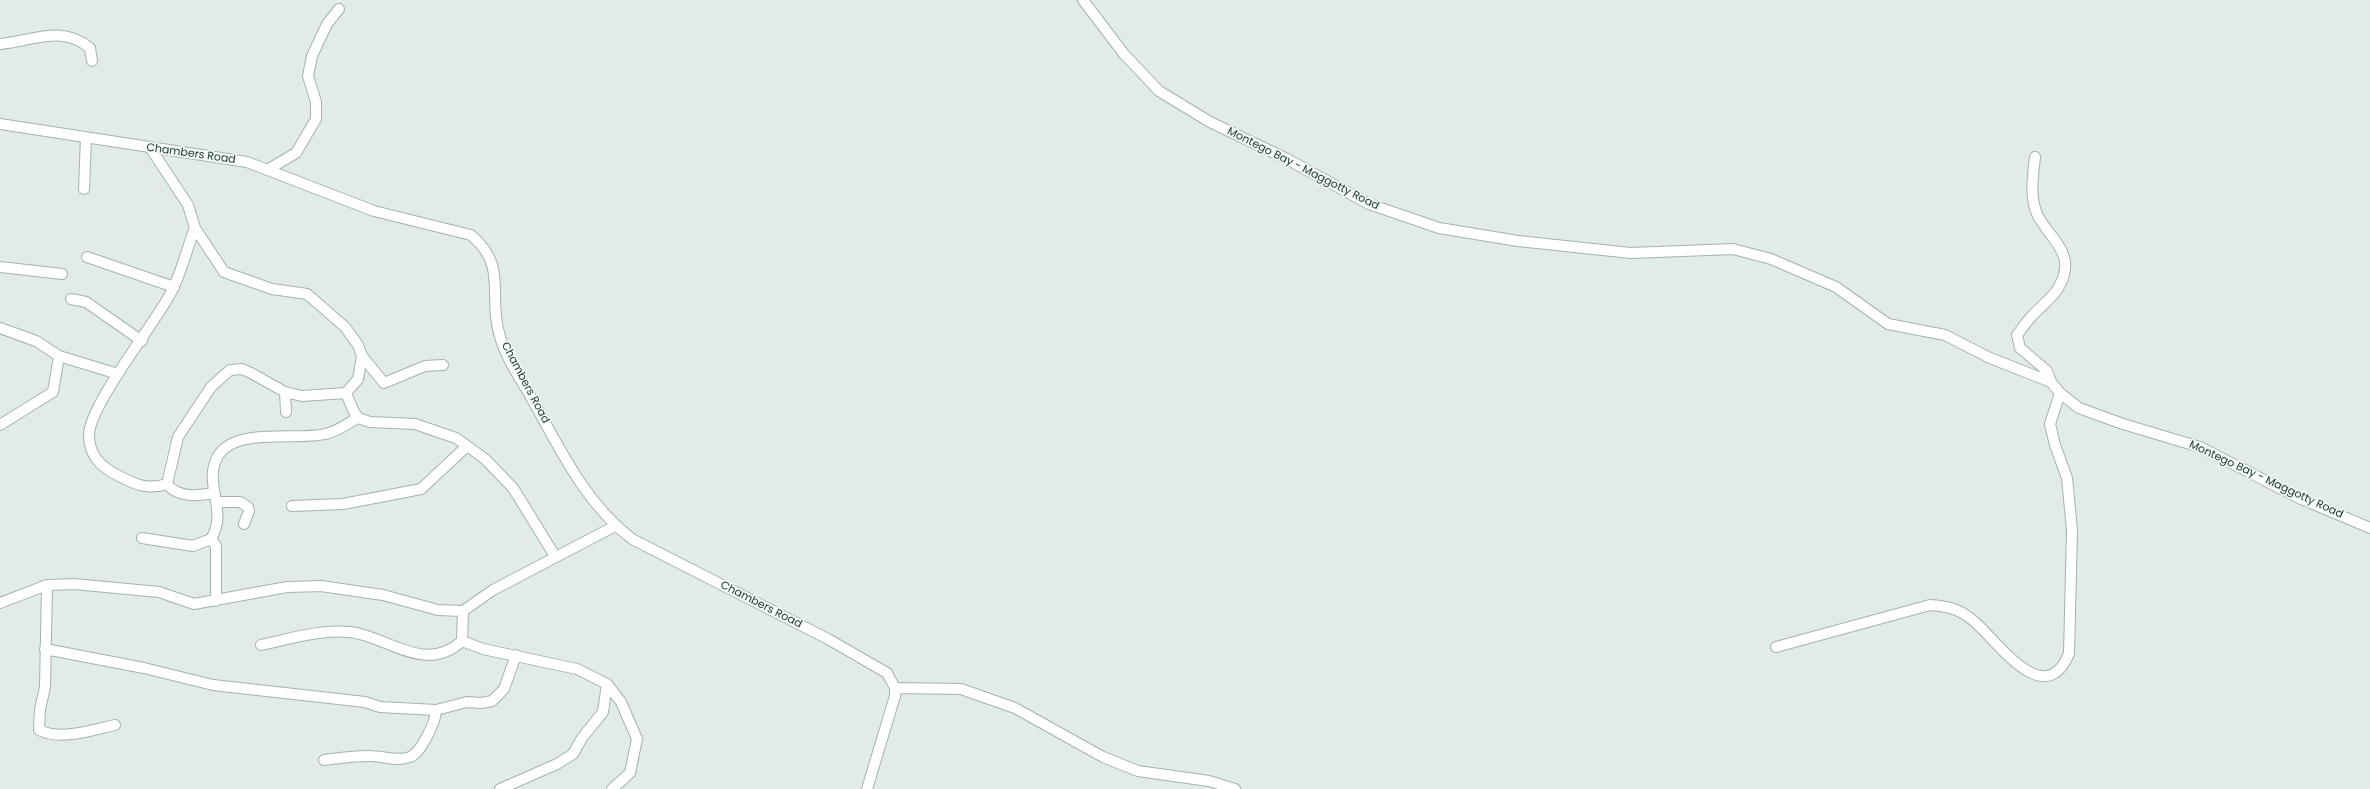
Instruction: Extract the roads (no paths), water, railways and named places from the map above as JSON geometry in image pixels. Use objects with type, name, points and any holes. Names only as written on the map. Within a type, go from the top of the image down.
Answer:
[{"type":"street","name":"Montego Bay - Maggotty Road","points":[[1083,0],[1124,54],[1159,92],[1210,122],[1286,159],[1369,204],[1439,228],[1518,241],[1631,253],[1734,249],[1771,259],[1836,287],[1888,324],[1945,335],[1990,358],[2051,382],[2060,394],[2079,408],[2123,424],[2200,447],[2301,498],[2370,528]]},
{"type":"street","points":[[267,170],[296,152],[316,118],[316,102],[308,76],[312,56],[327,24],[339,9]]},
{"type":"street","points":[[0,44],[58,34],[81,40],[90,48],[92,61]]},
{"type":"street","name":"Chambers Road","points":[[0,124],[152,149],[247,162],[374,212],[471,235],[482,244],[489,255],[494,268],[499,334],[508,356],[574,475],[615,526],[632,539],[828,639],[880,668],[892,680],[895,688]]},
{"type":"street","points":[[84,189],[86,137]]},
{"type":"street","points":[[152,149],[188,205],[195,228],[224,272],[272,289],[307,294],[344,327],[358,345],[362,356],[384,383],[425,366],[443,365]]},
{"type":"street","points":[[2035,156],[2032,179],[2033,200],[2038,216],[2057,240],[2063,252],[2064,265],[2062,278],[2057,291],[2031,317],[2017,335],[2020,348],[2047,371],[2051,382]]},
{"type":"street","points":[[167,484],[157,487],[135,484],[101,465],[92,456],[89,434],[93,419],[118,374],[142,341],[174,287],[195,228]]},
{"type":"street","points":[[87,257],[174,287]]},
{"type":"street","points":[[0,267],[62,274]]},
{"type":"street","points":[[71,299],[86,302],[142,341]]},
{"type":"street","points":[[0,328],[36,342],[59,356],[118,374]]},
{"type":"street","points":[[0,426],[53,392],[59,356]]},
{"type":"street","points":[[167,484],[178,436],[210,388],[230,370],[242,369],[285,392],[302,396],[346,393],[358,379],[362,356]]},
{"type":"street","points":[[285,392],[286,412]]},
{"type":"street","points":[[346,393],[352,410],[358,418],[370,422],[415,424],[456,438],[466,447],[485,459],[513,488],[555,556]]},
{"type":"street","points":[[1776,647],[1930,605],[1945,606],[1959,610],[1971,619],[2018,665],[2031,673],[2046,676],[2059,670],[2069,654],[2072,530],[2067,478],[2055,445],[2050,424],[2060,394]]},
{"type":"street","points":[[142,538],[184,546],[198,544],[211,539],[216,527],[214,468],[218,456],[228,444],[250,438],[327,434],[358,418]]},
{"type":"street","points":[[292,506],[343,504],[421,489],[466,447]]},
{"type":"street","points":[[167,484],[173,491],[184,494],[240,502],[248,507],[249,511],[244,524]]},
{"type":"street","points":[[0,603],[47,585],[74,584],[159,592],[194,604],[287,587],[321,586],[382,595],[438,610],[463,611],[493,590],[555,556],[615,526]]},
{"type":"street","points":[[211,539],[216,546],[216,601]]},
{"type":"street","points":[[47,585],[45,687],[40,708],[39,730],[46,734],[60,734],[115,725]]},
{"type":"street","points":[[262,645],[316,634],[351,632],[400,651],[428,655],[454,649],[462,641],[463,611]]},
{"type":"street","points":[[462,641],[483,649],[577,669],[607,684],[621,702],[637,739],[630,773],[612,789]]},
{"type":"street","points":[[45,649],[144,668],[213,685],[357,701],[380,706],[436,710],[467,702],[482,703],[492,700],[504,689],[516,655]]},
{"type":"street","points":[[500,789],[557,764],[573,754],[582,738],[603,712],[607,684]]},
{"type":"street","points":[[867,789],[894,704],[895,688],[961,689],[1015,708],[1103,757],[1138,771],[1209,781],[1234,789]]},
{"type":"street","points":[[324,760],[371,756],[402,759],[411,757],[422,746],[436,716],[436,710]]}]
